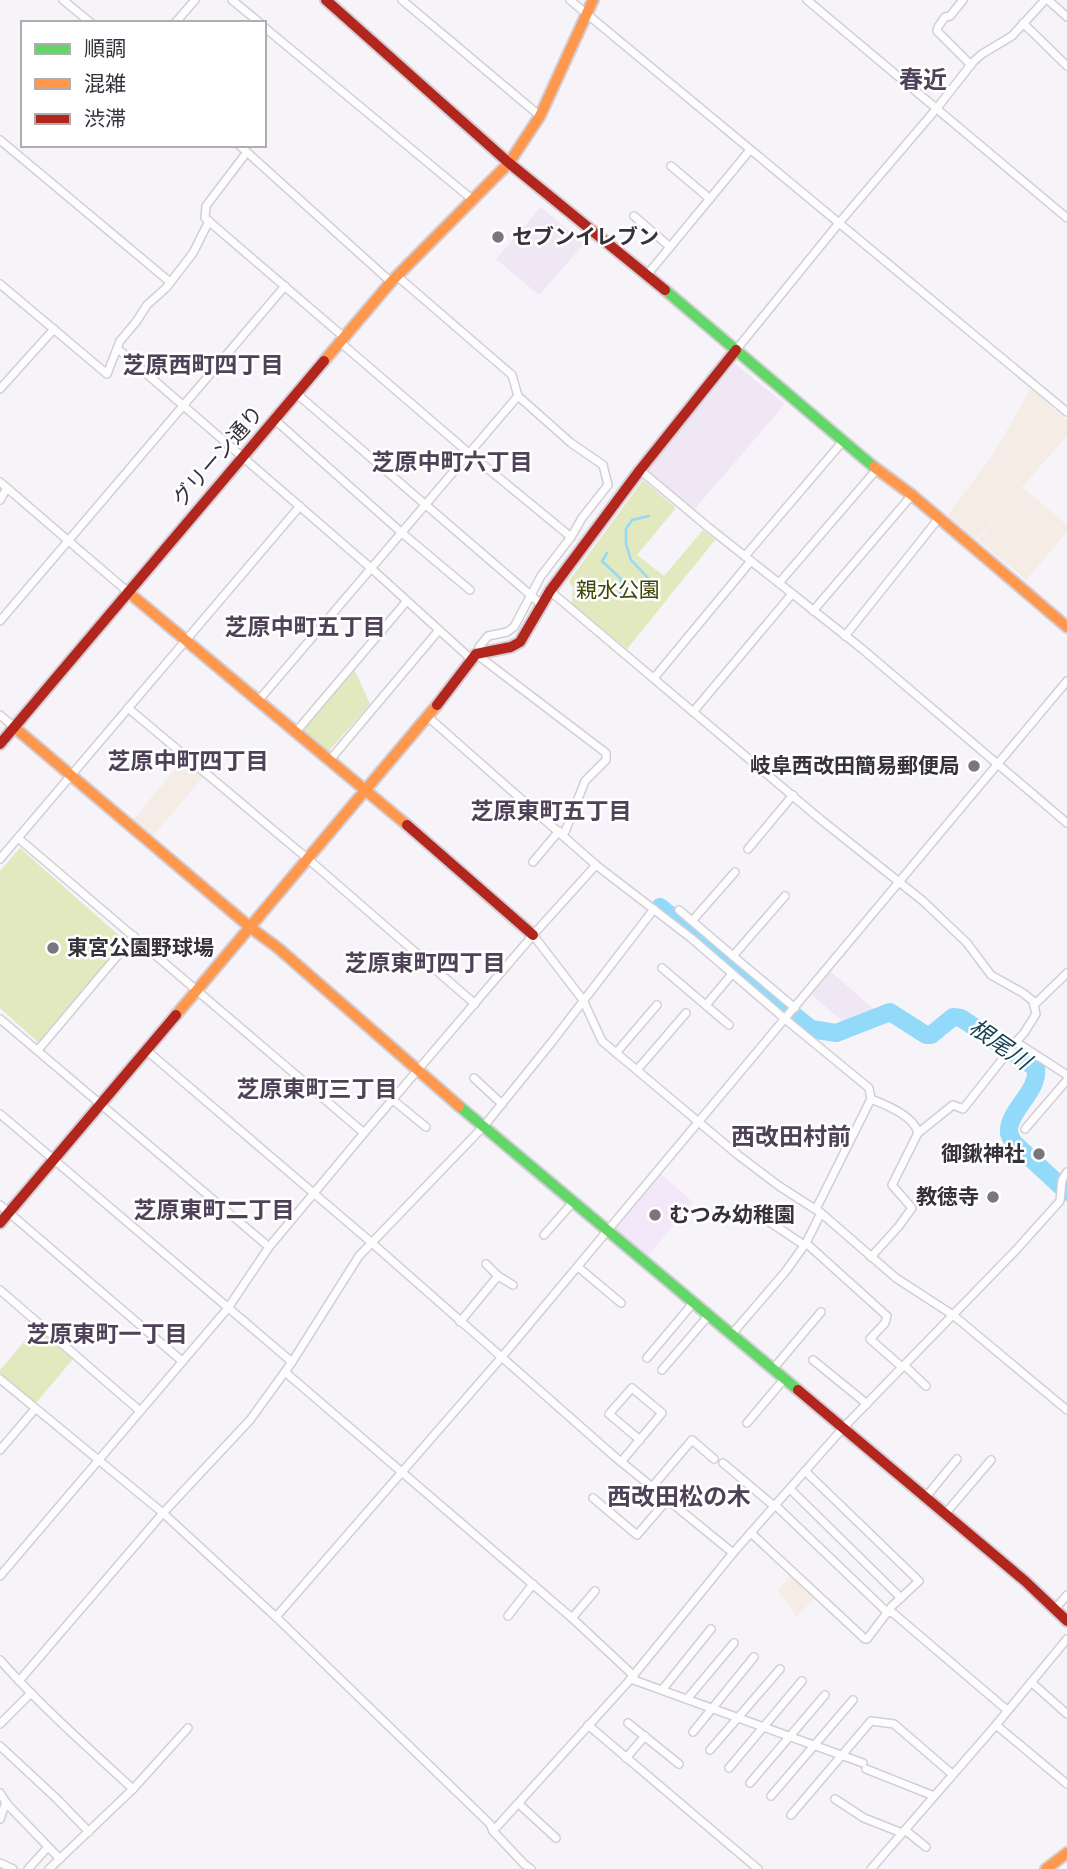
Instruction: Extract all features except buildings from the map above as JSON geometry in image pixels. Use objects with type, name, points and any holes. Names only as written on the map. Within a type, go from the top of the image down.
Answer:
[{"type":"street","points":[[64,0],[89,21]]},
{"type":"street","points":[[177,21],[195,0]]},
{"type":"street","points":[[232,0],[258,21]]},
{"type":"street","points":[[326,0],[509,163],[647,275],[877,469],[912,495],[1067,627]]},
{"type":"street","points":[[401,0],[540,116]]},
{"type":"street","points":[[570,0],[1067,412]]},
{"type":"street","name":"グリーン通り","points":[[0,744],[394,279],[509,163],[540,116],[593,0]]},
{"type":"street","points":[[963,0],[950,16],[945,17],[937,31],[971,65]]},
{"type":"street","points":[[476,655],[511,648],[520,642],[550,591],[639,470],[971,65],[982,54],[1012,36],[1047,0],[1067,17]]},
{"type":"street","points":[[810,1],[1067,218]]},
{"type":"street","points":[[1023,23],[1067,66]]},
{"type":"street","points":[[266,29],[473,200]]},
{"type":"street","points":[[0,140],[170,282]]},
{"type":"street","points":[[0,1223],[4,1209],[53,1159],[251,928],[428,717],[488,636],[507,632],[514,627],[541,576],[608,485],[603,465],[571,443],[518,396],[512,375],[394,279],[241,147]]},
{"type":"street","points":[[647,275],[750,150]]},
{"type":"street","points":[[247,152],[206,206],[205,218],[285,286],[470,454],[571,537]]},
{"type":"street","points":[[671,166],[710,199]]},
{"type":"street","points":[[634,216],[670,247]]},
{"type":"street","points":[[0,284],[107,374],[120,341],[147,305],[166,288],[193,253],[209,221]]},
{"type":"street","points":[[0,621],[285,286]]},
{"type":"street","points":[[0,389],[54,329]]},
{"type":"street","points":[[118,349],[439,630],[606,753],[606,760],[585,781],[565,832],[533,862]]},
{"type":"street","points":[[297,394],[542,605]]},
{"type":"street","points":[[258,701],[518,396]]},
{"type":"street","points":[[275,420],[470,590]]},
{"type":"street","points":[[654,678],[844,440]]},
{"type":"street","points":[[779,583],[877,469]]},
{"type":"street","points":[[639,470],[845,636],[1067,823]]},
{"type":"street","points":[[0,482],[185,642],[366,790],[533,935],[583,1000],[602,1041],[779,1186],[818,1211],[896,1278],[953,1315],[1067,1410]]},
{"type":"street","points":[[0,500],[7,488]]},
{"type":"street","points":[[813,611],[912,495]]},
{"type":"street","points":[[0,859],[300,506]]},
{"type":"street","points":[[845,636],[939,518]]},
{"type":"street","points":[[550,591],[793,796],[923,901],[967,943],[991,975],[1033,1001],[1036,1014],[1024,1033],[963,1109],[953,1105],[918,1133],[892,1185],[912,1208],[871,1257]]},
{"type":"street","points":[[693,712],[792,594]]},
{"type":"street","points":[[295,733],[406,602]]},
{"type":"street","points":[[329,761],[439,630]]},
{"type":"street","points":[[276,1617],[578,1267],[1067,681]]},
{"type":"street","points":[[128,708],[475,1004]]},
{"type":"street","points":[[0,715],[278,948],[418,1071],[1025,1581],[1067,1621]]},
{"type":"street","points":[[428,717],[596,865],[733,974],[869,1088],[871,1100],[805,1244],[786,1271],[732,1334]]},
{"type":"street","points":[[748,849],[793,796]]},
{"type":"street","points":[[18,838],[364,1133]]},
{"type":"street","points":[[0,1576],[228,1308],[269,1247],[364,1133],[596,865]]},
{"type":"street","points":[[692,921],[735,872]]},
{"type":"street","points":[[733,956],[785,896]]},
{"type":"street","points":[[19,1681],[163,1513],[250,1420],[292,1362],[359,1256],[484,1126],[653,909]]},
{"type":"street","points":[[678,910],[794,1008]]},
{"type":"street","points":[[37,1050],[134,936]]},
{"type":"street","points":[[662,968],[729,1025]]},
{"type":"street","points":[[1034,1005],[1067,973]]},
{"type":"street","points":[[706,1005],[733,974]]},
{"type":"street","points":[[617,1053],[657,1005]]},
{"type":"street","points":[[638,1070],[685,1013]]},
{"type":"street","points":[[0,1019],[269,1247]]},
{"type":"street","points":[[1016,1042],[1067,1078],[1025,1129]]},
{"type":"street","points":[[146,1050],[372,1243],[621,1462],[733,1553]]},
{"type":"street","points":[[474,1078],[502,1104]]},
{"type":"street","points":[[393,1100],[426,1127]]},
{"type":"street","points":[[871,1100],[892,1107],[917,1127],[918,1133]]},
{"type":"street","points":[[0,1114],[292,1362]]},
{"type":"street","points":[[493,1831],[632,1678],[774,1505],[1060,1201],[1062,1180],[1067,1172]]},
{"type":"street","points":[[544,1235],[574,1201]]},
{"type":"street","points":[[1060,1201],[1067,1207]]},
{"type":"street","points":[[4,1209],[182,1361]]},
{"type":"street","points":[[757,1213],[805,1244],[887,1316],[885,1323],[870,1339],[926,1386]]},
{"type":"street","points":[[486,1264],[513,1286]]},
{"type":"street","points":[[578,1267],[621,1303]]},
{"type":"street","points":[[460,1322],[498,1276]]},
{"type":"street","points":[[0,1290],[139,1411]]},
{"type":"street","points":[[647,1358],[694,1302]]},
{"type":"street","points":[[773,1369],[821,1312]]},
{"type":"street","points":[[662,1370],[709,1315]]},
{"type":"street","points":[[813,1360],[867,1404]]},
{"type":"street","points":[[285,1372],[572,1618],[632,1678],[816,1744],[934,1796]]},
{"type":"street","points":[[747,1423],[785,1378]]},
{"type":"street","points":[[0,1379],[163,1513],[276,1617],[491,1824],[493,1831],[525,1867]]},
{"type":"street","points":[[621,1462],[640,1440],[662,1413],[632,1388],[610,1414],[640,1440]]},
{"type":"street","points":[[0,1450],[35,1409]]},
{"type":"street","points":[[652,1487],[692,1440],[714,1459]]},
{"type":"street","points":[[925,1497],[957,1459]]},
{"type":"street","points":[[945,1514],[991,1460]]},
{"type":"street","points":[[723,1463],[774,1505],[889,1612],[1007,1710]]},
{"type":"street","points":[[751,1533],[865,1639],[892,1606],[919,1581],[805,1472]]},
{"type":"street","points":[[790,1489],[901,1598]]},
{"type":"street","points":[[593,1498],[636,1535],[668,1499]]},
{"type":"street","points":[[508,1616],[533,1584]]},
{"type":"street","points":[[572,1618],[595,1591]]},
{"type":"street","points":[[1055,1609],[1067,1595]]},
{"type":"street","points":[[662,1690],[711,1629]]},
{"type":"street","points":[[871,1869],[1067,1639]]},
{"type":"street","points":[[687,1699],[733,1643]]},
{"type":"street","points":[[692,1732],[754,1657]]},
{"type":"street","points":[[0,1660],[75,1736],[134,1789]]},
{"type":"street","points":[[710,1750],[780,1669]]},
{"type":"street","points":[[729,1768],[802,1681]]},
{"type":"street","points":[[1031,1682],[1067,1714]]},
{"type":"street","points":[[0,1724],[31,1693]]},
{"type":"street","points":[[750,1783],[825,1695]]},
{"type":"street","points":[[771,1796],[853,1700]]},
{"type":"street","points":[[791,1815],[871,1721],[894,1724],[953,1774]]},
{"type":"street","points":[[628,1723],[679,1764]]},
{"type":"street","points":[[588,1725],[758,1869]]},
{"type":"street","points":[[996,1725],[1067,1784]]},
{"type":"street","points":[[49,1869],[134,1789],[188,1728]]},
{"type":"street","points":[[626,1758],[645,1736]]},
{"type":"street","points":[[0,1746],[89,1832]]},
{"type":"street","points":[[0,1793],[60,1859]]},
{"type":"street","points":[[835,1799],[864,1818],[903,1832],[926,1847]]},
{"type":"street","points":[[0,1819],[6,1802]]},
{"type":"street","points":[[519,1804],[556,1838]]},
{"type":"street","points":[[28,1869],[48,1847]]},
{"type":"street","points":[[1046,1869],[1067,1853]]},
{"type":"street","points":[[0,1863],[13,1869]]},
{"type":"shaded area","points":[[541,207],[584,244],[539,295],[496,259]]},
{"type":"shaded area","points":[[735,364],[785,404],[694,510],[646,471]]},
{"type":"shaded area","points":[[1031,389],[1067,420],[1067,436],[1022,487],[1067,525],[1067,532],[1026,580],[978,540],[1021,489],[976,540],[948,515],[990,459]]},
{"type":"shaded area","points":[[184,759],[204,776],[152,837],[132,821]]},
{"type":"shaded area","points":[[830,971],[877,1012],[849,1027],[811,994]]},
{"type":"shaded area","name":"むつみ幼稚園","points":[[661,1174],[693,1202],[647,1257],[616,1232],[616,1228]]},
{"type":"shaded area","points":[[791,1576],[815,1598],[796,1617],[777,1591]]},
{"type":"green space","name":"親水公園","points":[[643,480],[676,508],[637,555],[664,576],[703,530],[715,540],[627,649],[572,604],[573,588],[569,581]]},
{"type":"green space","points":[[354,669],[370,704],[326,754],[303,735],[303,729]]},
{"type":"green space","points":[[20,848],[125,941],[39,1043],[0,1008],[0,871]]},
{"type":"green space","points":[[36,1328],[73,1359],[35,1404],[0,1374],[0,1370]]},
{"type":"waterway","points":[[607,553],[602,561],[621,579],[620,594],[628,596],[648,578],[631,560],[626,544],[626,529],[632,520],[649,516]]},
{"type":"waterway","name":"根尾川","points":[[660,907],[811,1029],[836,1033],[890,1012],[926,1035],[931,1035],[953,1017],[961,1018],[1036,1068],[1033,1085],[1013,1117],[1009,1133],[1014,1143],[1067,1192]]},
{"type":"traffic: fast","points":[[665,290],[874,467]]},
{"type":"traffic: fast","points":[[459,1106],[798,1390]]},
{"type":"traffic: slow","points":[[324,361],[391,282],[509,163],[540,116],[593,0]]},
{"type":"traffic: slow","points":[[874,467],[912,495],[1067,627]]},
{"type":"traffic: slow","points":[[128,592],[407,825]]},
{"type":"traffic: slow","points":[[176,1015],[437,705]]},
{"type":"traffic: slow","points":[[14,727],[278,948],[459,1106]]},
{"type":"traffic: slow","points":[[1046,1869],[1067,1853]]},
{"type":"traffic: jam","points":[[326,0],[509,163],[665,290]]},
{"type":"traffic: jam","points":[[437,705],[476,654],[511,647],[520,642],[550,591],[640,470],[736,350]]},
{"type":"traffic: jam","points":[[0,744],[324,361]]},
{"type":"traffic: jam","points":[[407,825],[533,935]]},
{"type":"traffic: jam","points":[[0,1223],[176,1015]]},
{"type":"traffic: jam","points":[[798,1390],[1025,1581],[1067,1621]]},
{"type":"place","name":"セブンイレブン","points":[[498,237]]},
{"type":"place","name":"岐阜西改田簡易郵便局","points":[[974,766]]},
{"type":"place","name":"東宮公園野球場","points":[[53,948]]},
{"type":"place","name":"御鍬神社","points":[[1039,1154]]},
{"type":"place","name":"教徳寺","points":[[993,1197]]},
{"type":"place","name":"むつみ幼稚園","points":[[655,1215]]},
{"type":"district","name":"春近","points":[[923,80]]},
{"type":"district","name":"芝原西町四丁目","points":[[203,365]]},
{"type":"district","name":"芝原中町六丁目","points":[[452,462]]},
{"type":"district","name":"芝原中町五丁目","points":[[305,627]]},
{"type":"district","name":"芝原中町四丁目","points":[[188,761]]},
{"type":"district","name":"芝原東町五丁目","points":[[551,811]]},
{"type":"district","name":"芝原東町四丁目","points":[[425,963]]},
{"type":"district","name":"芝原東町三丁目","points":[[317,1089]]},
{"type":"district","name":"西改田村前","points":[[791,1137]]},
{"type":"district","name":"芝原東町二丁目","points":[[214,1210]]},
{"type":"district","name":"芝原東町一丁目","points":[[107,1334]]},
{"type":"district","name":"西改田松の木","points":[[679,1497]]}]
